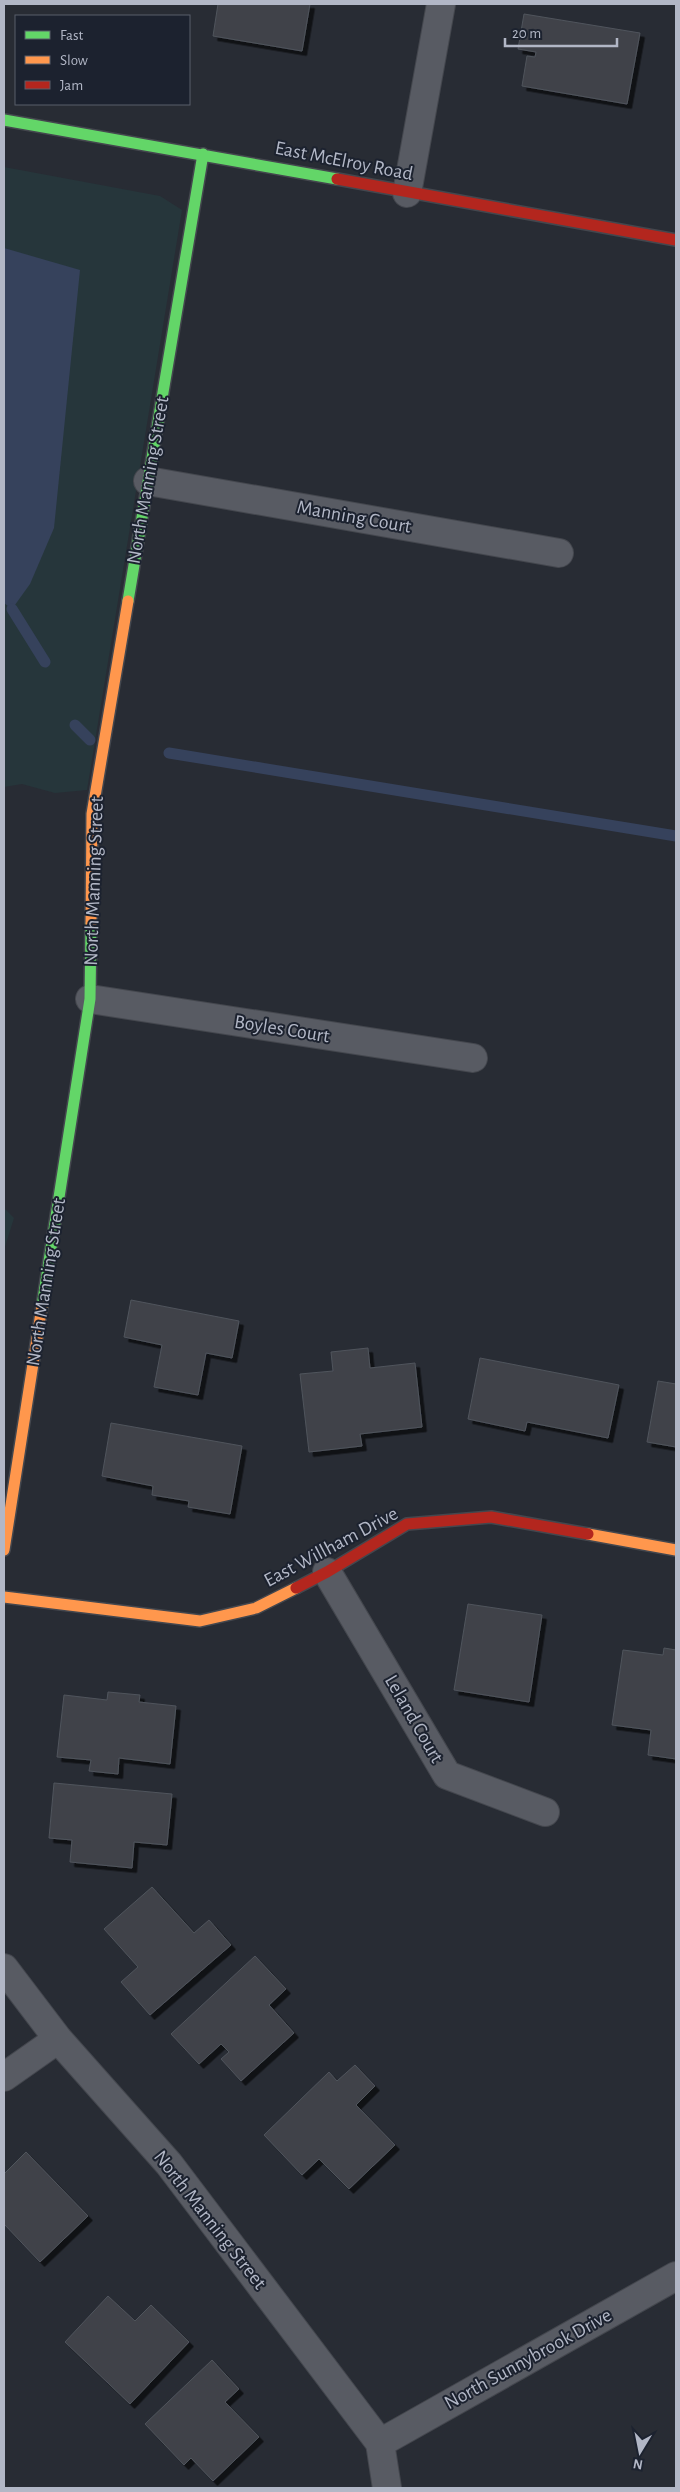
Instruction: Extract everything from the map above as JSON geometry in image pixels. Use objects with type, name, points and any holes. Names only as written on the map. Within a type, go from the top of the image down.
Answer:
[{"type":"street","points":[[407,193],[441,4]]},
{"type":"street","name":"East McElroy Road","points":[[4,120],[203,154],[407,193],[676,240]]},
{"type":"street","name":"North Manning Street","points":[[4,1550],[90,999],[92,814],[203,154]]},
{"type":"street","name":"Manning Court","points":[[148,481],[559,552]]},
{"type":"street","name":"Boyles Court","points":[[90,999],[473,1058]]},
{"type":"street","name":"East Willham Drive","points":[[4,1597],[200,1621],[256,1608],[327,1572],[407,1524],[491,1517],[676,1550]]},
{"type":"street","name":"Leland Court","points":[[327,1572],[447,1775],[545,1812]]},
{"type":"street","name":"North Manning Street","points":[[4,1968],[58,2039],[170,2164],[380,2443],[387,2488]]},
{"type":"street","points":[[4,2077],[58,2039]]},
{"type":"street","name":"North Sunnybrook Drive","points":[[380,2443],[676,2276]]},
{"type":"shaded area","points":[[4,167],[160,196],[182,210],[87,790],[55,793],[22,784],[4,787]]},
{"type":"shaded area","points":[[4,1208],[14,1218],[4,1250]]},
{"type":"water","points":[[4,248],[80,270],[54,528],[30,584],[12,609],[4,603]]},
{"type":"building","points":[[218,4],[310,4],[302,51],[213,36]]},
{"type":"building","points":[[524,14],[640,33],[627,104],[522,86],[527,56],[535,57],[536,52],[518,49]]},
{"type":"building","points":[[131,1300],[239,1321],[232,1358],[206,1353],[198,1395],[154,1387],[162,1345],[124,1337]]},
{"type":"building","points":[[368,1348],[370,1368],[415,1363],[422,1427],[360,1434],[362,1446],[309,1452],[300,1374],[333,1371],[331,1352]]},
{"type":"building","points":[[480,1358],[619,1385],[608,1438],[527,1422],[525,1431],[468,1419]]},
{"type":"building","points":[[658,1381],[676,1384],[676,1447],[647,1442]]},
{"type":"building","points":[[111,1423],[242,1446],[230,1514],[188,1507],[189,1501],[152,1495],[153,1486],[102,1476]]},
{"type":"building","points":[[468,1604],[542,1615],[529,1702],[454,1690]]},
{"type":"building","points":[[664,1648],[676,1650],[676,1759],[648,1755],[651,1730],[612,1725],[623,1650],[663,1655]]},
{"type":"building","points":[[108,1692],[140,1695],[139,1702],[176,1706],[170,1764],[119,1758],[118,1774],[89,1771],[91,1760],[57,1757],[64,1695],[107,1700]]},
{"type":"building","points":[[54,1783],[172,1794],[167,1845],[134,1842],[132,1868],[70,1862],[72,1840],[49,1838]]},
{"type":"building","points":[[152,1887],[194,1933],[209,1920],[231,1945],[150,2015],[121,1982],[138,1967],[104,1929]]},
{"type":"building","points":[[255,1956],[286,1989],[269,2005],[294,2033],[241,2081],[221,2059],[229,2052],[221,2044],[199,2064],[171,2034]]},
{"type":"building","points":[[355,2065],[375,2086],[356,2105],[395,2145],[349,2189],[319,2159],[302,2175],[264,2135],[329,2072],[337,2081]]},
{"type":"building","points":[[26,2152],[88,2216],[40,2262],[4,2224],[4,2174]]},
{"type":"building","points":[[108,2296],[135,2321],[151,2305],[189,2342],[130,2404],[65,2342]]},
{"type":"building","points":[[212,2360],[239,2389],[225,2402],[259,2437],[213,2481],[191,2458],[184,2465],[145,2424]]},
{"type":"waterway","points":[[12,609],[45,662]]},
{"type":"waterway","points":[[75,725],[90,740]]},
{"type":"waterway","points":[[169,753],[676,836]]},
{"type":"traffic: fast","points":[[4,120],[337,179]]},
{"type":"traffic: fast","points":[[128,601],[203,154]]},
{"type":"traffic: fast","points":[[42,1306],[90,999],[91,924]]},
{"type":"traffic: slow","points":[[91,924],[92,814],[128,601]]},
{"type":"traffic: slow","points":[[4,1550],[42,1306]]},
{"type":"traffic: slow","points":[[588,1534],[676,1550]]},
{"type":"traffic: slow","points":[[4,1597],[200,1621],[256,1608],[296,1588]]},
{"type":"traffic: jam","points":[[337,179],[676,240]]},
{"type":"traffic: jam","points":[[296,1588],[327,1572],[407,1524],[491,1517],[588,1534]]}]
